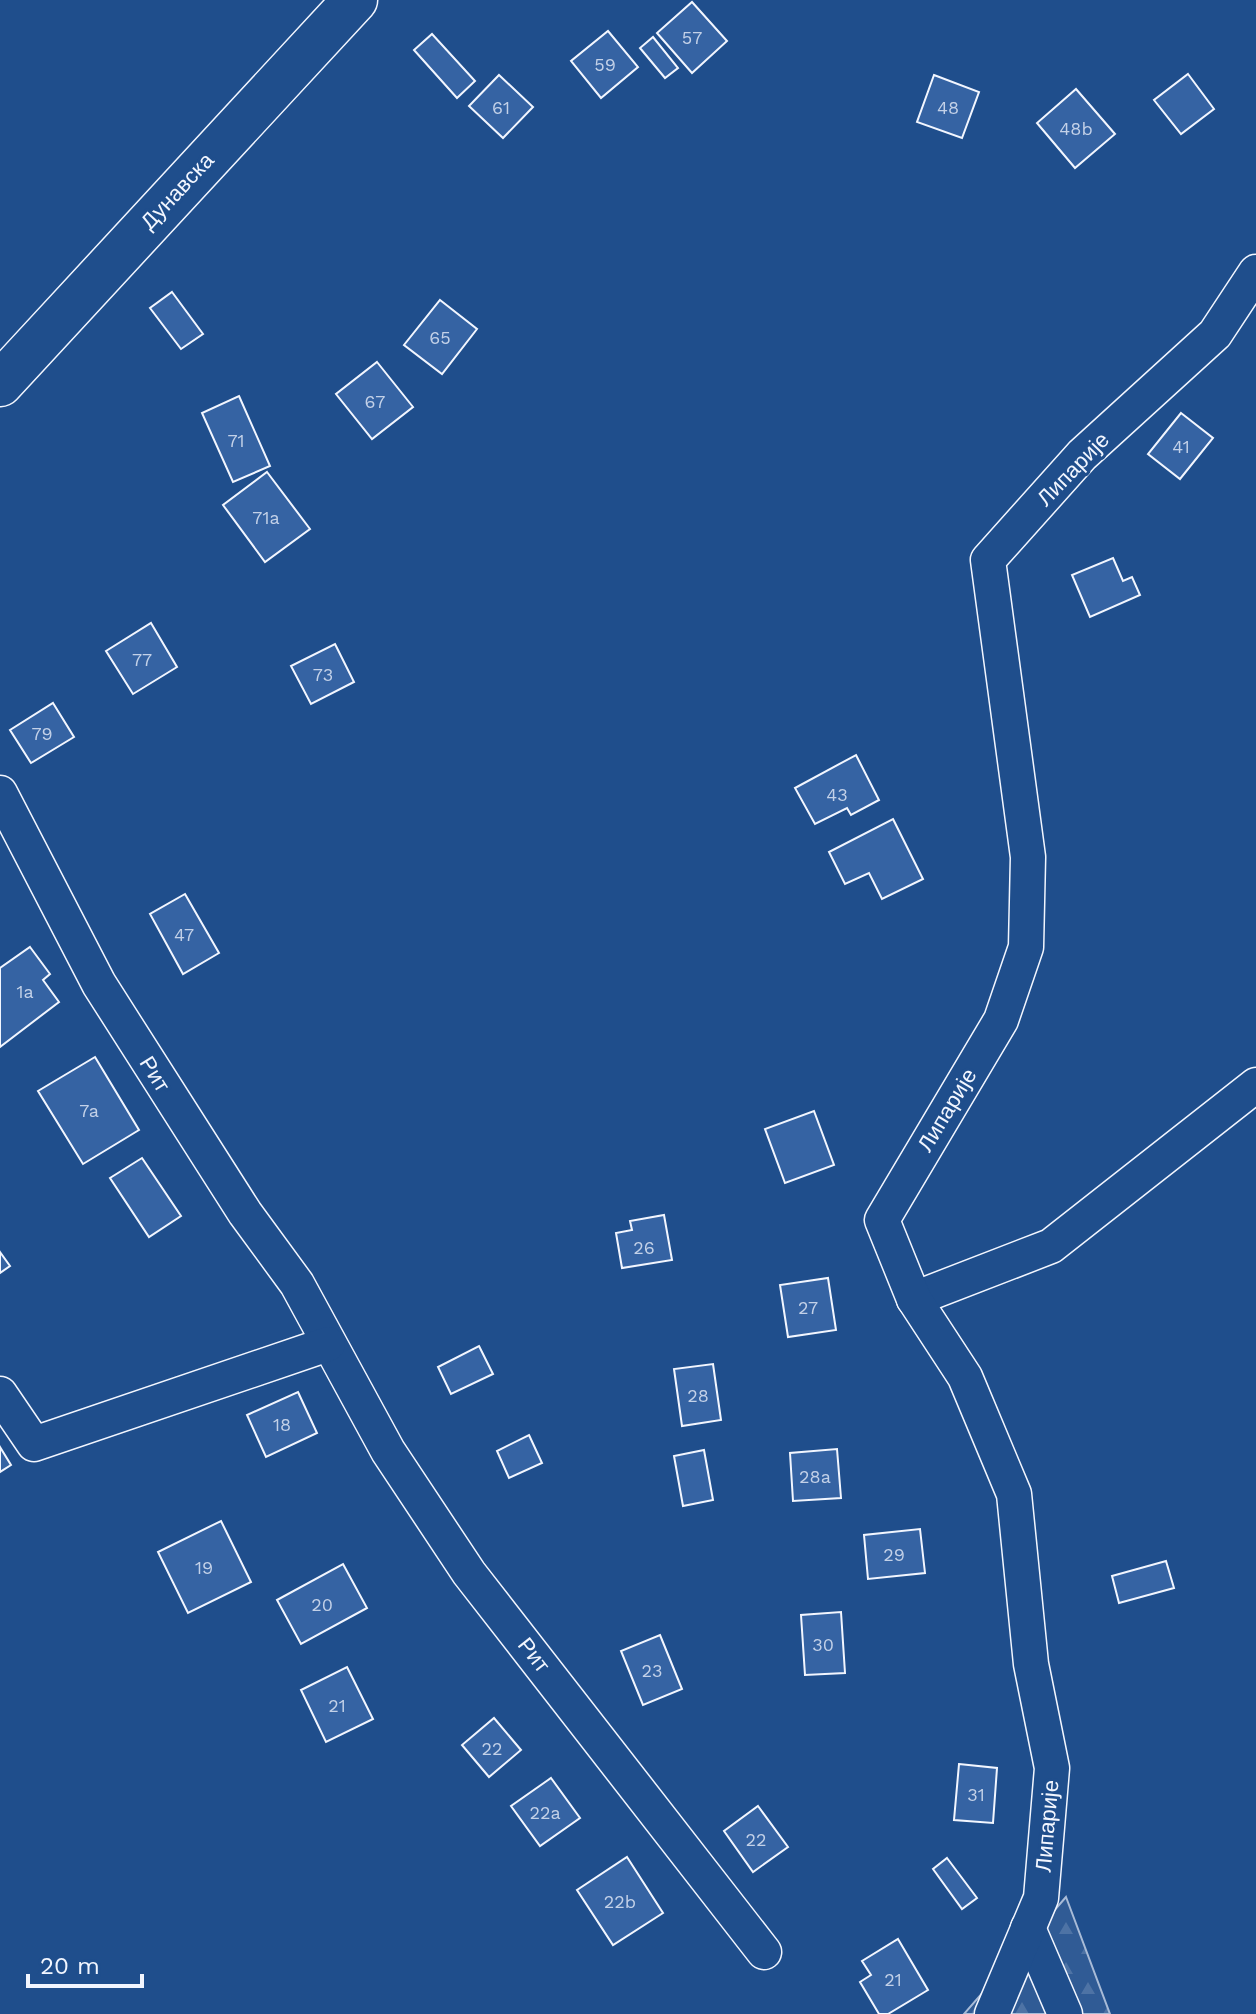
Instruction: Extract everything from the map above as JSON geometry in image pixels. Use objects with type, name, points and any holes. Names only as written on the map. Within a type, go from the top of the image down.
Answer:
[{"type":"main road","name":"Дунавска","points":[[0,384],[355,0]]},
{"type":"street","name":"Липарије","points":[[992,2014],[1041,1898],[1052,1768],[1031,1664],[1014,1494],[965,1377],[914,1299],[882,1220],[1001,1020],[1026,947],[1028,857],[988,560],[1082,455],[1215,334],[1256,272]]},
{"type":"street","name":"Рит","points":[[0,793],[99,984],[245,1213],[297,1284],[388,1451],[469,1573],[764,1952]]},
{"type":"street","points":[[914,1299],[1051,1246],[1256,1085]]},
{"type":"street","points":[[0,1394],[34,1444],[328,1344]]},
{"type":"street","points":[[1028,1928],[1065,2014]]},
{"type":"green space","points":[[1066,1897],[1110,2014],[964,2014]]},
{"type":"building","points":[[692,2],[727,41],[692,73],[657,33]]},
{"type":"building","points":[[608,31],[638,67],[601,98],[571,61]]},
{"type":"building","points":[[432,34],[475,81],[457,98],[414,50]]},
{"type":"building","points":[[653,37],[678,68],[665,78],[640,48]]},
{"type":"building","points":[[1188,74],[1214,109],[1181,134],[1154,100]]},
{"type":"building","points":[[499,75],[533,107],[503,138],[469,106]]},
{"type":"building","points":[[934,75],[979,92],[962,138],[917,122]]},
{"type":"building","points":[[1076,89],[1115,134],[1075,168],[1037,123]]},
{"type":"building","points":[[172,292],[203,334],[181,349],[150,308]]},
{"type":"building","points":[[440,300],[477,329],[442,374],[404,345]]},
{"type":"building","points":[[377,362],[413,407],[372,439],[336,394]]},
{"type":"building","points":[[239,396],[270,466],[233,482],[202,413]]},
{"type":"building","points":[[1181,413],[1213,438],[1180,479],[1148,454]]},
{"type":"building","points":[[267,472],[310,529],[265,562],[223,505]]},
{"type":"building","points":[[1113,558],[1123,581],[1132,577],[1140,595],[1090,617],[1072,575]]},
{"type":"building","points":[[151,623],[177,667],[133,694],[106,651]]},
{"type":"building","points":[[335,644],[354,682],[311,704],[291,666]]},
{"type":"building","points":[[53,703],[74,737],[31,763],[10,730]]},
{"type":"building","points":[[856,755],[879,800],[851,815],[847,808],[815,824],[795,788]]},
{"type":"building","points":[[893,819],[923,879],[882,899],[869,873],[845,884],[829,852]]},
{"type":"building","points":[[185,894],[219,953],[183,974],[150,914]]},
{"type":"building","points":[[30,947],[50,974],[43,980],[59,1002],[0,1047],[0,968]]},
{"type":"building","points":[[95,1057],[139,1130],[83,1164],[38,1091]]},
{"type":"building","points":[[814,1111],[834,1165],[785,1183],[765,1129]]},
{"type":"building","points":[[142,1158],[181,1216],[149,1237],[110,1178]]},
{"type":"building","points":[[664,1215],[672,1260],[622,1268],[616,1233],[632,1230],[630,1221]]},
{"type":"building","points":[[0,1252],[10,1266],[0,1273]]},
{"type":"building","points":[[828,1278],[836,1330],[788,1337],[780,1285]]},
{"type":"building","points":[[479,1346],[493,1374],[451,1394],[438,1367]]},
{"type":"building","points":[[713,1364],[721,1420],[682,1426],[674,1369]]},
{"type":"building","points":[[298,1392],[317,1433],[266,1457],[247,1415]]},
{"type":"building","points":[[529,1435],[542,1463],[509,1478],[497,1451]]},
{"type":"building","points":[[0,1447],[11,1465],[0,1472]]},
{"type":"building","points":[[837,1449],[841,1498],[793,1501],[790,1453]]},
{"type":"building","points":[[704,1450],[713,1500],[683,1506],[674,1456]]},
{"type":"building","points":[[221,1521],[251,1582],[188,1613],[158,1552]]},
{"type":"building","points":[[920,1529],[925,1573],[868,1579],[864,1535]]},
{"type":"building","points":[[1166,1561],[1174,1588],[1119,1603],[1112,1576]]},
{"type":"building","points":[[343,1564],[367,1608],[301,1644],[277,1600]]},
{"type":"building","points":[[841,1612],[845,1673],[805,1675],[801,1615]]},
{"type":"building","points":[[660,1635],[682,1689],[643,1705],[621,1651]]},
{"type":"building","points":[[347,1667],[373,1719],[326,1742],[301,1690]]},
{"type":"building","points":[[494,1718],[521,1750],[489,1777],[462,1745]]},
{"type":"building","points":[[959,1764],[997,1768],[993,1823],[954,1820]]},
{"type":"building","points":[[551,1778],[580,1818],[540,1846],[511,1806]]},
{"type":"building","points":[[758,1806],[788,1847],[753,1872],[724,1831]]},
{"type":"building","points":[[627,1857],[663,1913],[613,1945],[577,1890]]},
{"type":"building","points":[[947,1858],[977,1898],[962,1909],[933,1869]]},
{"type":"building","points":[[898,1939],[928,1990],[888,2014],[879,2014],[860,1982],[871,1975],[862,1961]]}]
